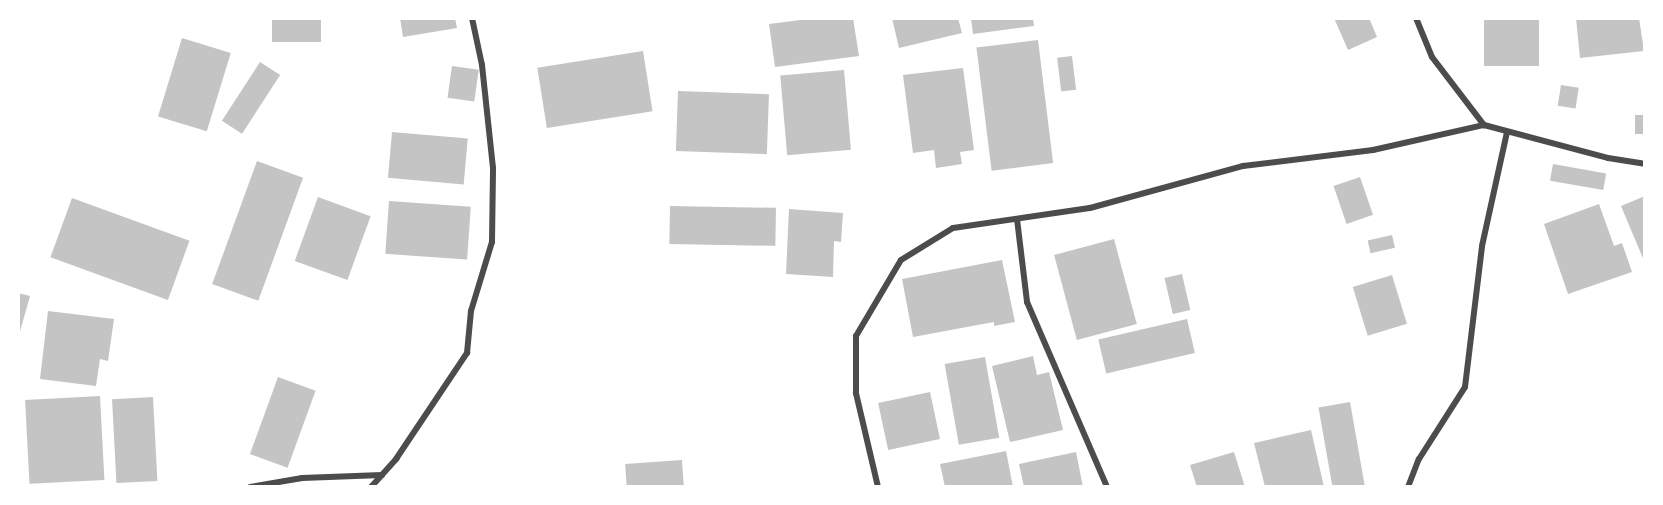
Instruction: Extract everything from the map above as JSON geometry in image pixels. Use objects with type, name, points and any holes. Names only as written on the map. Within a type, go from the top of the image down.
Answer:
[{"type":"street","points":[[371,487],[396,459],[467,352],[471,311],[492,242],[493,168],[482,65],[472,18]]},
{"type":"street","points":[[1416,18],[1432,57],[1484,125]]},
{"type":"street","points":[[878,487],[856,393],[856,336],[901,260],[953,228],[1090,208],[1243,166],[1373,150],[1484,125],[1645,165]]},
{"type":"street","points":[[1408,487],[1419,459],[1465,387],[1482,246],[1507,132]]},
{"type":"street","points":[[1017,219],[1027,302],[1107,487]]},
{"type":"street","points":[[250,487],[302,478],[382,474]]},
{"type":"building","points":[[272,18],[321,18],[321,42],[272,42]]},
{"type":"building","points":[[400,18],[455,18],[457,28],[403,37]]},
{"type":"building","points":[[816,18],[853,18],[859,56],[775,67],[769,24]]},
{"type":"building","points":[[892,18],[958,18],[962,33],[899,48]]},
{"type":"building","points":[[971,18],[1033,18],[1034,26],[973,34]]},
{"type":"building","points":[[1334,18],[1369,18],[1377,37],[1348,50]]},
{"type":"building","points":[[1484,18],[1539,18],[1539,66],[1484,66]]},
{"type":"building","points":[[1576,18],[1639,18],[1644,51],[1580,58]]},
{"type":"building","points":[[182,38],[231,53],[207,131],[158,116]]},
{"type":"building","points":[[1038,40],[1053,163],[992,171],[976,48]]},
{"type":"building","points":[[643,51],[653,111],[547,128],[537,68]]},
{"type":"building","points":[[1072,56],[1076,90],[1061,92],[1057,58]]},
{"type":"building","points":[[260,62],[280,75],[242,134],[222,121]]},
{"type":"building","points":[[452,66],[479,70],[474,101],[448,98]]},
{"type":"building","points":[[963,68],[974,150],[960,152],[962,164],[936,168],[934,150],[913,153],[903,75]]},
{"type":"building","points":[[844,70],[851,150],[787,155],[780,76]]},
{"type":"building","points":[[1561,85],[1579,88],[1575,109],[1558,106]]},
{"type":"building","points":[[678,91],[769,94],[767,154],[676,151]]},
{"type":"building","points":[[1635,115],[1645,115],[1645,134],[1635,134]]},
{"type":"building","points":[[392,132],[468,139],[464,184],[388,178]]},
{"type":"building","points":[[257,161],[303,178],[258,301],[212,284]]},
{"type":"building","points":[[1553,164],[1606,173],[1603,190],[1550,181]]},
{"type":"building","points":[[1360,177],[1373,215],[1347,224],[1334,186]]},
{"type":"building","points":[[1645,196],[1645,263],[1621,206]]},
{"type":"building","points":[[318,197],[371,216],[347,280],[295,261]]},
{"type":"building","points":[[72,198],[189,241],[168,300],[50,257]]},
{"type":"building","points":[[389,201],[471,207],[467,260],[385,254]]},
{"type":"building","points":[[1599,204],[1614,246],[1622,243],[1632,272],[1568,294],[1544,224]]},
{"type":"building","points":[[670,206],[776,208],[775,246],[669,244]]},
{"type":"building","points":[[789,209],[843,213],[841,242],[834,241],[833,277],[786,274]]},
{"type":"building","points":[[1392,235],[1395,248],[1371,253],[1368,241]]},
{"type":"building","points":[[1114,239],[1137,324],[1077,340],[1054,255]]},
{"type":"building","points":[[1002,260],[1015,322],[994,326],[994,322],[913,337],[902,279]]},
{"type":"building","points":[[1182,274],[1190,310],[1173,314],[1164,278]]},
{"type":"building","points":[[1392,275],[1407,324],[1368,336],[1353,287]]},
{"type":"building","points":[[18,293],[30,296],[19,335],[18,335]]},
{"type":"building","points":[[48,311],[114,319],[108,361],[100,359],[96,386],[40,379]]},
{"type":"building","points":[[1187,319],[1195,353],[1106,374],[1098,339]]},
{"type":"building","points":[[1033,356],[1037,375],[1049,372],[1063,430],[1010,442],[992,366]]},
{"type":"building","points":[[985,357],[999,438],[959,445],[945,364]]},
{"type":"building","points":[[278,377],[316,391],[288,468],[250,454]]},
{"type":"building","points":[[930,392],[940,439],[888,450],[878,403]]},
{"type":"building","points":[[100,396],[104,480],[29,484],[25,400]]},
{"type":"building","points":[[153,397],[157,481],[116,483],[112,399]]},
{"type":"building","points":[[1350,402],[1365,487],[1332,487],[1318,408]]},
{"type":"building","points":[[1311,430],[1324,487],[1265,487],[1254,443]]},
{"type":"building","points":[[1006,451],[1013,487],[945,487],[940,464]]},
{"type":"building","points":[[1076,452],[1083,487],[1024,487],[1019,464]]},
{"type":"building","points":[[1234,452],[1245,487],[1197,487],[1190,465]]},
{"type":"building","points":[[682,460],[684,487],[627,487],[625,464]]}]
